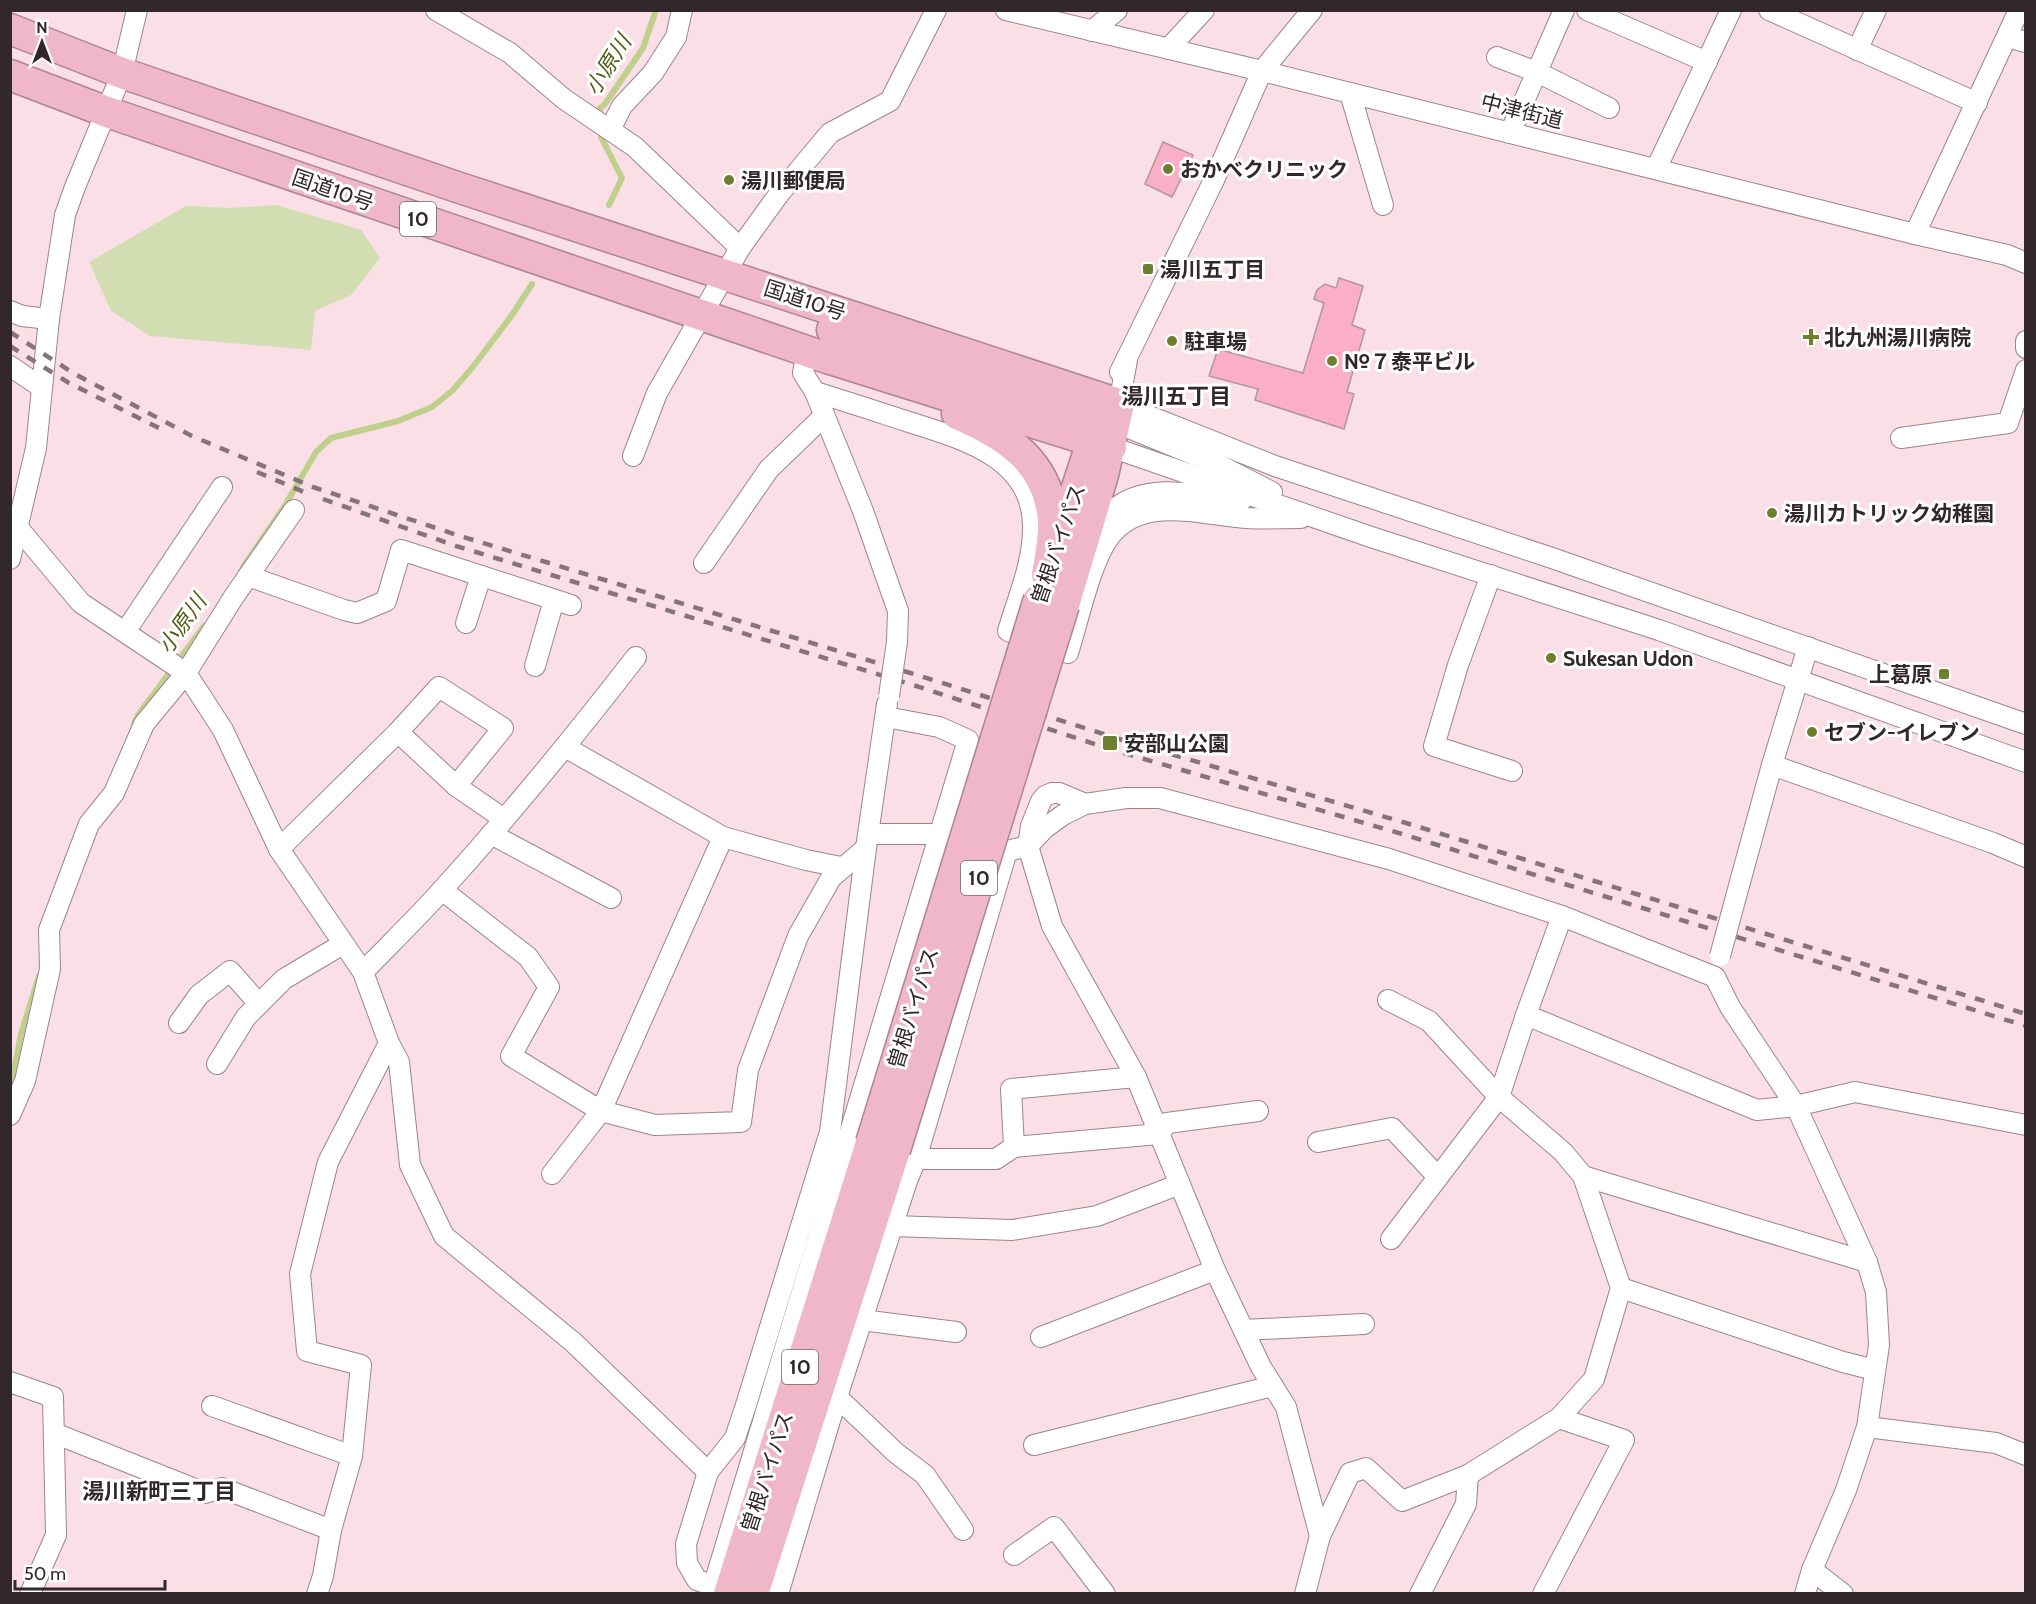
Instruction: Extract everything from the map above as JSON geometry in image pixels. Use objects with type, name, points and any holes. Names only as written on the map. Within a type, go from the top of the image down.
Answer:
[{"type":"highway","name":"国道10号","points":[[10,29],[122,73],[457,187],[713,293],[817,355]]},
{"type":"highway","name":"国道10号","points":[[10,75],[108,112],[713,293],[1073,413],[1107,422]]},
{"type":"highway","name":"10","points":[[817,355],[1107,422]]},
{"type":"highway","points":[[817,355],[982,425],[1008,440],[1027,456],[1043,484],[1053,520],[1055,589]]},
{"type":"highway","name":"曽根バイパス","points":[[729,1592],[894,1151],[1055,589],[1064,530],[1107,422]]},
{"type":"street","points":[[10,559],[19,529],[17,502],[36,448],[49,319],[66,215],[75,187],[108,112],[122,73],[137,10]]},
{"type":"street","points":[[436,10],[510,53],[564,99],[635,147],[740,248]]},
{"type":"street","points":[[610,130],[621,106],[653,73],[676,37],[682,10]]},
{"type":"street","points":[[633,456],[657,393],[740,248],[779,194],[830,133],[890,101],[936,10]]},
{"type":"street","name":"中津街道","points":[[1006,10],[2007,255],[2025,263]]},
{"type":"street","points":[[1092,31],[1117,10]]},
{"type":"street","points":[[1168,49],[1204,10]]},
{"type":"street","points":[[1107,422],[1127,360],[1214,180],[1262,71],[1312,10]]},
{"type":"street","points":[[1510,133],[1564,10]]},
{"type":"street","points":[[1587,10],[1707,62]]},
{"type":"street","points":[[1656,169],[1731,10]]},
{"type":"street","points":[[1857,50],[1876,10]]},
{"type":"street","points":[[1916,234],[1977,103],[2016,40],[2019,10]]},
{"type":"street","points":[[1782,13],[1857,50],[1977,103]]},
{"type":"street","points":[[1497,57],[1537,72],[1610,108]]},
{"type":"street","points":[[1350,93],[1383,205]]},
{"type":"street","points":[[10,311],[22,316],[49,319]]},
{"type":"street","points":[[2025,341],[2025,348]]},
{"type":"street","points":[[817,355],[803,373],[814,392],[864,511],[898,611],[897,642],[889,696],[868,841],[830,1132],[735,1438],[708,1472],[686,1544],[687,1563],[697,1580],[729,1592],[968,740],[939,727],[886,717]]},
{"type":"street","points":[[10,366],[41,387]]},
{"type":"street","points":[[1901,438],[2008,423],[2025,370]]},
{"type":"street","points":[[814,392],[958,438],[992,454],[1006,465],[1027,495],[1034,524],[1030,559],[1008,631],[1068,653],[1103,547],[1114,531],[1126,522],[1153,511],[1170,509],[1247,518],[1316,518]]},
{"type":"street","points":[[704,563],[770,469],[824,416]]},
{"type":"street","points":[[1107,422],[1280,505],[1659,630],[2025,762]]},
{"type":"street","points":[[1107,422],[1129,428],[1217,464],[1339,526]]},
{"type":"street","points":[[1107,422],[1275,466],[1552,558],[2025,724]]},
{"type":"street","points":[[125,632],[222,487]]},
{"type":"street","points":[[1055,589],[1099,525],[1120,504],[1136,497],[1167,492],[1280,505]]},
{"type":"street","points":[[10,1115],[25,1081],[50,969],[49,930],[89,824],[114,793],[144,724],[186,673],[248,576],[294,510]]},
{"type":"street","points":[[19,529],[81,603],[186,673],[223,730],[279,849],[363,972],[389,1043],[399,1062],[410,1165],[444,1236],[573,1342],[708,1472]]},
{"type":"street","points":[[248,576],[357,613],[386,601],[402,550],[563,603],[535,666]]},
{"type":"street","points":[[1491,575],[1458,665],[1434,746],[1512,771]]},
{"type":"street","points":[[466,623],[481,576]]},
{"type":"street","points":[[1805,1593],[1812,1570],[1846,1490],[1867,1427],[1879,1345],[1876,1292],[1867,1262],[1796,1106],[1730,1007],[1715,977],[1772,765],[1796,680],[1808,647]]},
{"type":"street","points":[[363,972],[442,890],[565,747],[636,657]]},
{"type":"street","points":[[279,849],[398,732],[439,687],[503,728],[456,786]]},
{"type":"street","points":[[398,732],[497,826],[611,898]]},
{"type":"street","points":[[565,747],[723,837],[806,860],[841,867]]},
{"type":"street","points":[[1772,765],[1993,843],[2025,857]]},
{"type":"street","points":[[442,890],[528,957],[549,987],[511,1056],[602,1111],[655,1125],[741,1122],[748,1070],[798,936],[831,878],[868,841],[940,834],[1007,851],[1028,846],[1045,828],[1063,815],[1085,804],[1126,798],[1160,798],[1389,859],[1562,916],[1715,977]]},
{"type":"street","points":[[552,1174],[602,1111],[723,837]]},
{"type":"street","points":[[1028,846],[1052,926],[1136,1077],[1215,1270],[1261,1367],[1286,1407],[1320,1536]]},
{"type":"street","points":[[778,1593],[892,1226],[894,1151],[1007,851]]},
{"type":"street","points":[[1391,1239],[1499,1097],[1562,916]]},
{"type":"street","points":[[217,1064],[246,1017],[284,979],[343,944]]},
{"type":"street","points":[[179,1023],[199,995],[230,971],[259,1004]]},
{"type":"street","points":[[1305,1593],[1320,1536],[1350,1473],[1366,1468],[1402,1501],[1468,1475],[1559,1418],[1594,1379],[1621,1288],[1583,1176],[1563,1152],[1499,1097],[1429,1021],[1388,1000]]},
{"type":"street","points":[[1526,1015],[1757,1110],[1796,1106],[1855,1092],[2025,1125]]},
{"type":"street","points":[[317,1593],[331,1530],[352,1456],[361,1365],[307,1351],[300,1274],[328,1162],[389,1043]]},
{"type":"street","points":[[1014,1147],[1011,1089],[1136,1077]]},
{"type":"street","points":[[1160,1134],[1167,1123],[1258,1111]]},
{"type":"street","points":[[1318,1142],[1392,1128],[1438,1177]]},
{"type":"street","points":[[894,1151],[996,1159],[1014,1147],[1160,1134]]},
{"type":"street","points":[[1583,1176],[1867,1262]]},
{"type":"street","points":[[892,1226],[1012,1230],[1097,1216],[1180,1184]]},
{"type":"street","points":[[1041,1337],[1215,1270]]},
{"type":"street","points":[[1621,1288],[1843,1362],[1875,1370]]},
{"type":"street","points":[[862,1320],[956,1332]]},
{"type":"street","points":[[1244,1330],[1364,1324]]},
{"type":"street","points":[[10,1382],[53,1397],[56,1535],[30,1593]]},
{"type":"street","points":[[1034,1445],[1273,1386]]},
{"type":"street","points":[[837,1397],[896,1453],[925,1475],[963,1530]]},
{"type":"street","points":[[212,1406],[352,1456]]},
{"type":"street","points":[[1543,1593],[1624,1440],[1559,1418]]},
{"type":"street","points":[[1867,1427],[1996,1443],[2025,1455]]},
{"type":"street","points":[[54,1433],[205,1493],[222,1488],[331,1530]]},
{"type":"street","points":[[1420,1593],[1466,1504],[1468,1475]]},
{"type":"street","points":[[1014,1555],[1054,1527],[1105,1593]]},
{"type":"street","points":[[1812,1570],[1843,1593]]},
{"type":"green space","points":[[276,205],[361,230],[380,258],[351,295],[315,311],[311,350],[150,336],[111,311],[89,262],[186,206],[230,208]]},
{"type":"building","name":"おかべクリニック","points":[[1163,142],[1193,155],[1172,197],[1145,184]]},
{"type":"building","name":"№７泰平ビル","points":[[1339,278],[1363,286],[1352,325],[1365,330],[1347,392],[1354,394],[1344,429],[1255,400],[1258,389],[1209,376],[1218,349],[1303,373],[1324,303],[1314,299],[1317,290],[1325,284],[1336,288]]},
{"type":"waterway","name":"小原川","points":[[601,120],[600,108],[643,48],[656,10]]},
{"type":"waterway","name":"小原川","points":[[601,130],[601,137],[622,178],[609,205]]},
{"type":"waterway","name":"小原川","points":[[243,567],[284,507],[316,452],[331,438],[398,421],[432,407],[452,391],[472,368],[532,284]]},
{"type":"waterway","name":"小原川","points":[[134,724],[138,715],[204,626]]},
{"type":"waterway","name":"小原川","points":[[10,1091],[21,1034],[39,976]]},
{"type":"railway","points":[[10,332],[73,373],[192,436],[313,487],[457,535],[1116,738],[1406,823],[2026,1014]]},
{"type":"railway","points":[[10,346],[69,383],[161,429]]},
{"type":"railway","points":[[257,472],[304,492]]},
{"type":"railway","points":[[323,499],[456,546],[910,684],[1110,749],[1402,834],[2026,1026]]},
{"type":"place","name":"おかべクリニック","points":[[1168,169]]},
{"type":"place","name":"湯川郵便局","points":[[729,180]]},
{"type":"place","name":"湯川五丁目","points":[[1148,269]]},
{"type":"place","name":"北九州湯川病院","points":[[1811,337]]},
{"type":"place","name":"駐車場","points":[[1172,341]]},
{"type":"place","name":"№７泰平ビル","points":[[1332,361]]},
{"type":"place","name":"湯川カトリック幼稚園","points":[[1772,513]]},
{"type":"place","name":"Sukesan Udon","points":[[1551,658]]},
{"type":"place","name":"上葛原","points":[[1944,674]]},
{"type":"place","name":"セブン-イレブン","points":[[1812,732]]},
{"type":"place","name":"安部山公園","points":[[1110,743]]},
{"type":"district","name":"湯川五丁目","points":[[1176,396]]},
{"type":"district","name":"湯川新町三丁目","points":[[159,1491]]}]
